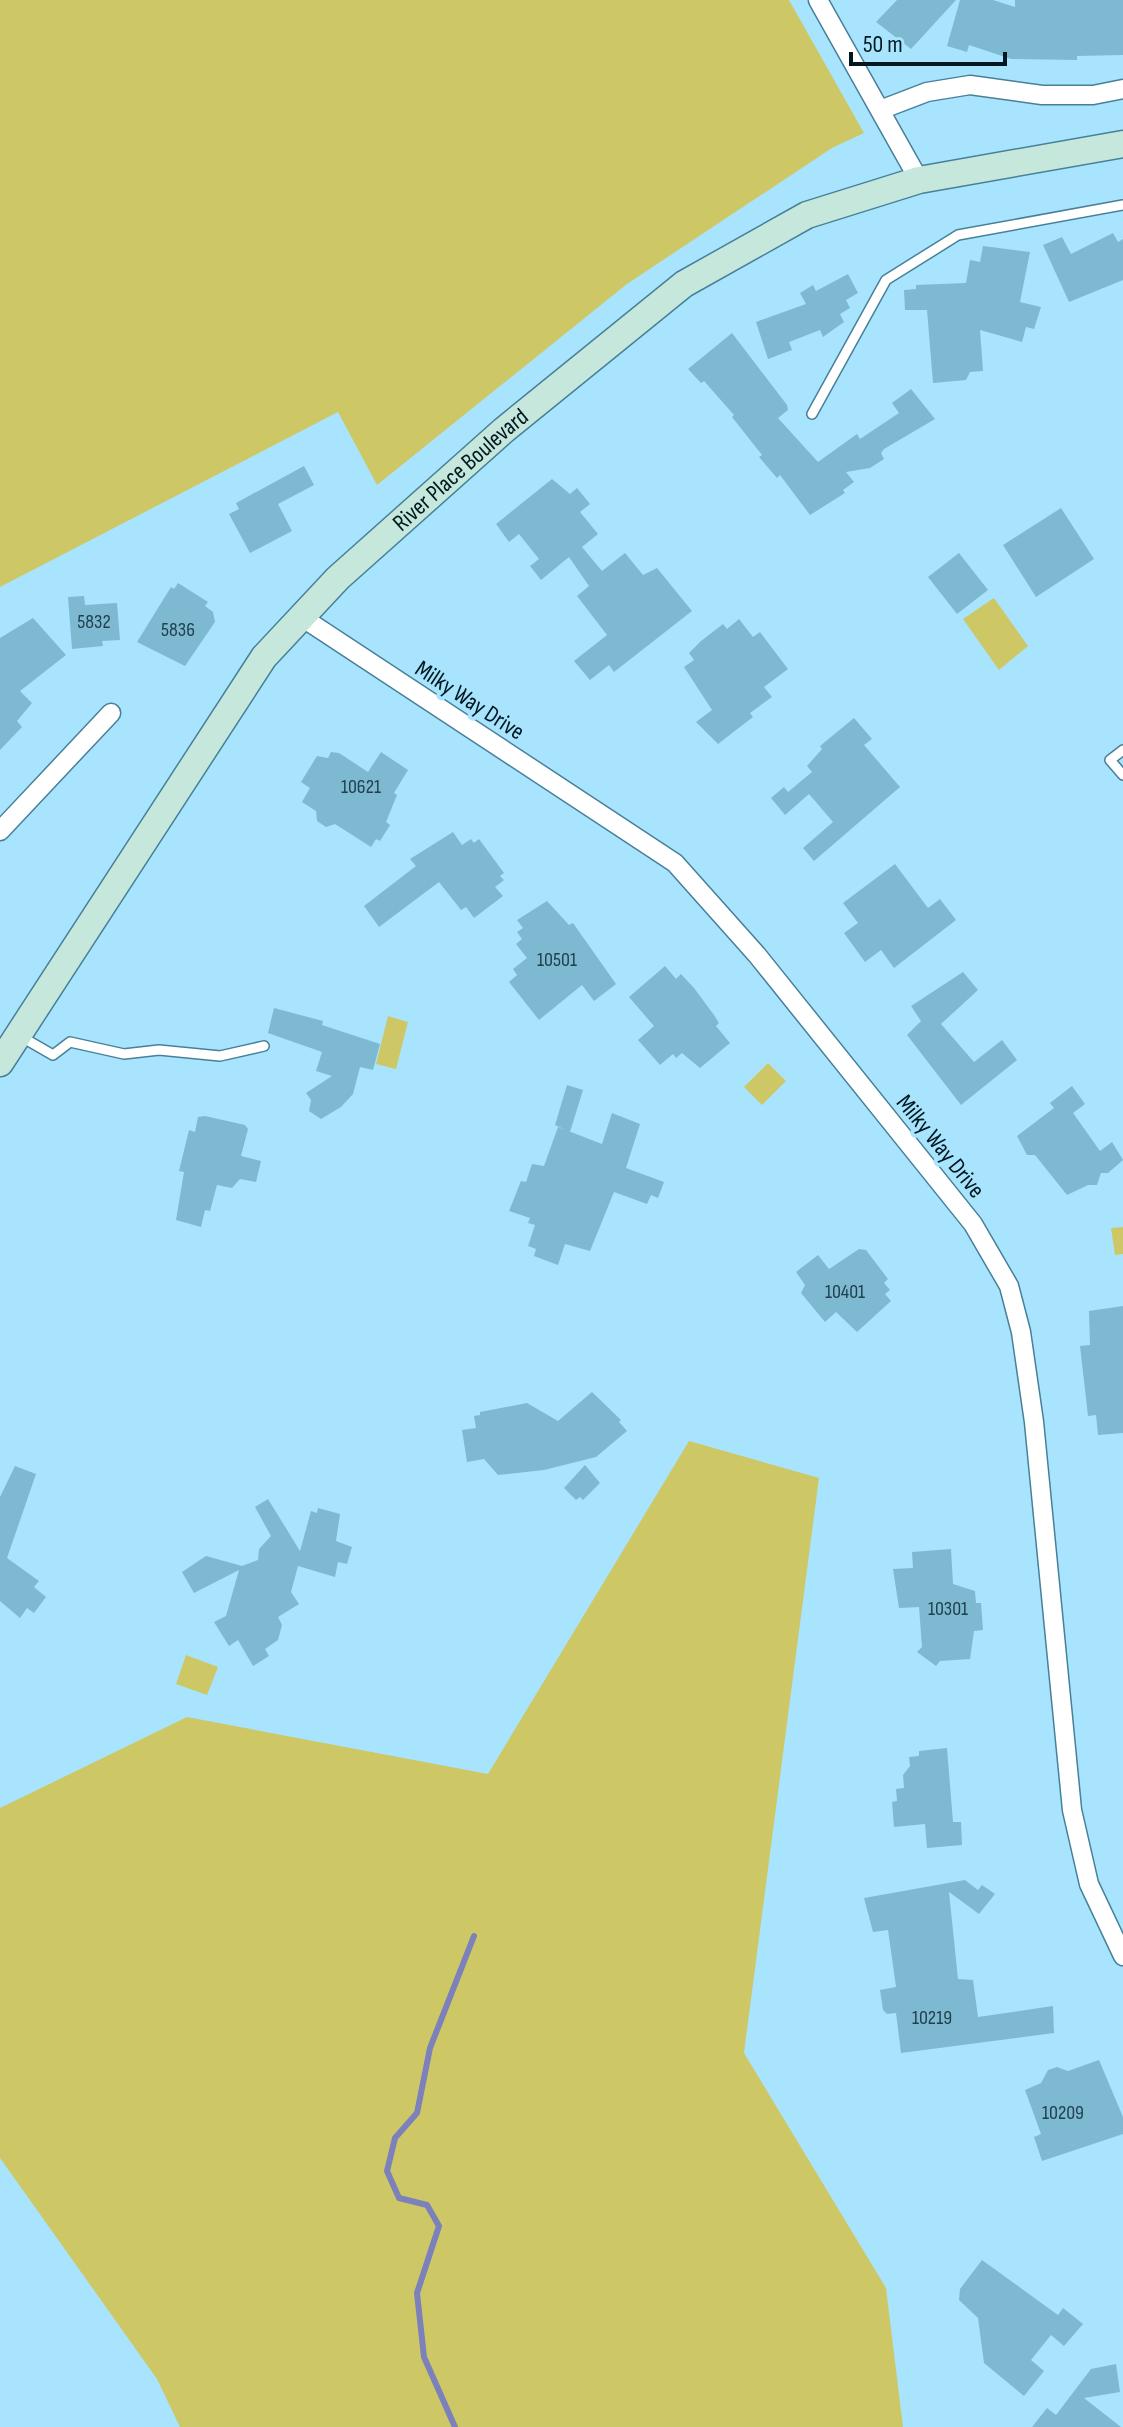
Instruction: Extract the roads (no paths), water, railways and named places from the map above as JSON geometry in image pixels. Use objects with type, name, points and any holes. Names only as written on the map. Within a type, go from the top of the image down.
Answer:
[{"type":"street","points":[[818,0],[919,180]]},
{"type":"street","points":[[880,110],[927,92],[970,85],[1042,95],[1093,95],[1123,89]]},
{"type":"street","name":"River Place Boulevard","points":[[0,1063],[264,657],[300,616],[423,499],[684,284],[807,215],[919,180],[1123,144]]},
{"type":"street","name":"Milky Way Drive","points":[[300,616],[675,863],[757,955],[973,1224],[999,1264],[1009,1286],[1021,1332],[1034,1422],[1072,1810],[1089,1884],[1123,1956]]},
{"type":"street","points":[[0,831],[111,713]]},
{"type":"lane","points":[[812,414],[886,280],[958,235],[1123,205]]},
{"type":"lane","points":[[1123,750],[1110,760],[1123,775]]},
{"type":"lane","points":[[20,1036],[53,1055],[70,1042],[124,1054],[159,1050],[220,1056],[264,1046]]},
{"type":"waterway","points":[[455,2427],[424,2357],[417,2293],[439,2226],[427,2205],[399,2198],[387,2171],[395,2138],[417,2113],[430,2048],[474,1936]]}]
